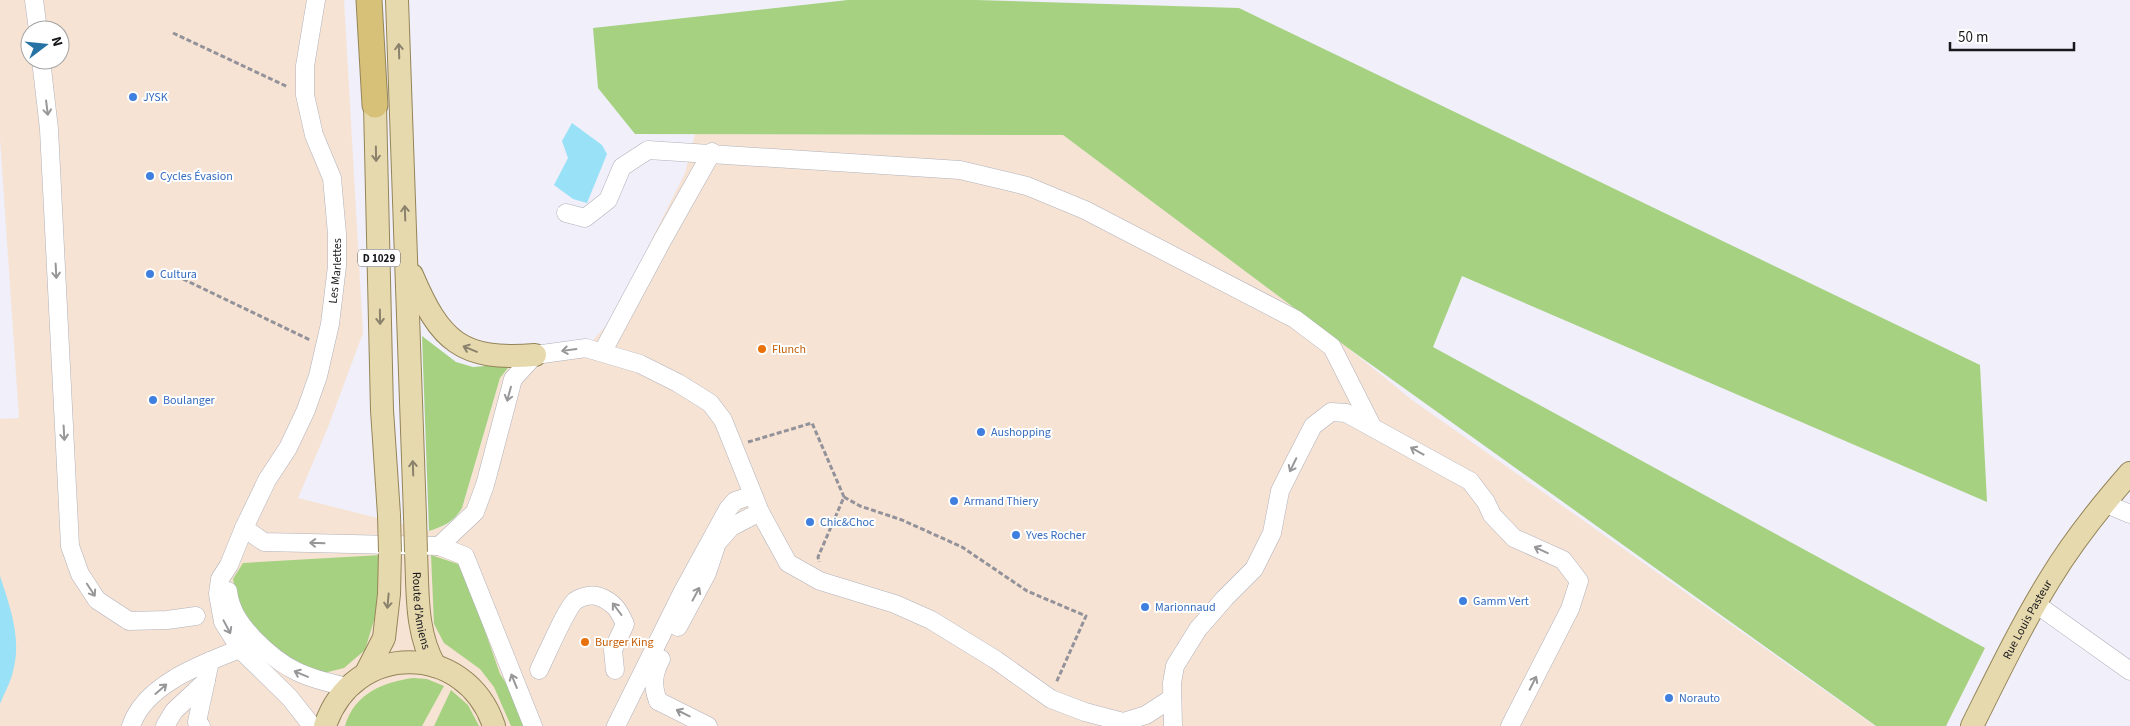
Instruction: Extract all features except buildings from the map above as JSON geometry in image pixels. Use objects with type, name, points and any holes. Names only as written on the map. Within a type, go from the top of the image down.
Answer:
[{"type":"highway","name":"D 1029","points":[[369,0],[375,106]]},
{"type":"main road","points":[[397,0],[406,262],[427,310],[440,328],[454,341],[480,354],[535,355]]},
{"type":"main road","name":"D 1029","points":[[366,674],[384,638],[389,594],[390,552],[382,410],[375,106]]},
{"type":"main road","name":"Route d'Amiens","points":[[406,262],[418,606],[428,653],[435,666]]},
{"type":"main road","name":"Rue Louis Pasteur","points":[[1972,726],[2051,578],[2098,511],[2130,472]]},
{"type":"main road","points":[[325,726],[330,711],[348,687],[366,674],[392,663],[414,662],[435,666],[452,673],[468,684],[480,697],[494,726]]},
{"type":"street","points":[[34,0],[37,20]]},
{"type":"street","name":"Les Marlettes","points":[[312,726],[290,698],[240,649],[223,622],[220,608],[220,579],[229,565],[267,480],[288,448],[306,410],[318,376],[324,347],[337,266],[337,234],[332,178],[314,135],[305,95],[305,66],[316,0]]},
{"type":"street","points":[[42,70],[50,129],[70,546],[80,574],[97,600],[129,621],[167,620],[196,616]]},
{"type":"street","points":[[566,213],[585,218],[608,200],[622,167],[648,150],[712,152],[960,170],[1027,186],[1085,210],[1295,319],[1332,347],[1372,426]]},
{"type":"street","points":[[603,351],[712,152]]},
{"type":"street","points":[[439,546],[475,512],[485,485],[513,379],[535,355],[586,348],[603,351],[640,364],[678,383],[710,403],[723,420],[736,448],[752,496],[788,563],[820,581],[895,604],[932,620],[996,660],[1051,699],[1085,712],[1123,722],[1146,715],[1172,698]]},
{"type":"street","points":[[1173,726],[1172,684],[1175,666],[1198,629],[1225,598],[1254,570],[1272,533],[1280,491],[1314,426],[1331,412],[1346,413],[1470,481],[1486,502],[1492,516],[1514,538],[1563,560],[1579,581],[1570,609],[1510,726]]},
{"type":"street","points":[[621,719],[682,591],[728,509],[735,501],[752,496]]},
{"type":"street","points":[[2098,511],[2130,514]]},
{"type":"street","points":[[658,701],[653,688],[655,670],[707,573],[717,542],[731,527],[760,512]]},
{"type":"street","points":[[244,528],[264,542],[439,546],[465,556],[533,726]]},
{"type":"street","points":[[229,565],[228,593],[236,617],[265,652],[291,669],[319,680],[348,687]]},
{"type":"street","points":[[539,670],[573,602],[584,596],[597,596],[609,601],[619,609],[625,624],[613,650],[615,670]]},
{"type":"street","points":[[2036,604],[2130,671]]},
{"type":"street","points":[[131,726],[135,716],[169,682],[203,662],[240,649]]},
{"type":"street","points":[[201,726],[197,722],[210,661]]},
{"type":"street","points":[[165,726],[174,712],[206,682]]},
{"type":"street","points":[[621,719],[641,703],[658,701],[708,726]]},
{"type":"path","points":[[173,33],[305,95]]},
{"type":"path","points":[[183,279],[324,347]]},
{"type":"path","points":[[757,438],[812,423],[844,497],[860,506],[902,520],[962,547],[1027,591],[1086,616],[1056,682]]},
{"type":"path","points":[[818,557],[844,497]]},
{"type":"shaded area","points":[[0,0],[344,0],[363,333],[328,427],[298,498],[429,531],[444,526],[456,519],[462,508],[500,378],[511,364],[586,348],[612,319],[685,173],[695,134],[1063,135],[1348,348],[1412,400],[1875,726],[0,726],[0,419],[19,418],[0,138]]},
{"type":"green space","points":[[848,0],[976,0],[1239,8],[1980,365],[1987,502],[1462,276],[1433,347],[1985,648],[1946,726],[1876,726],[1348,348],[1063,135],[635,134],[598,88],[593,28]]},
{"type":"green space","points":[[422,336],[456,362],[473,367],[511,364],[500,378],[462,508],[456,517],[448,523],[429,531]]},
{"type":"green space","points":[[381,555],[375,617],[365,650],[344,668],[324,673],[290,663],[242,621],[233,579],[243,563]]},
{"type":"green space","points":[[431,555],[458,564],[466,576],[500,674],[510,689],[524,726],[511,726],[494,687],[480,669],[444,643],[434,624]]},
{"type":"green space","points":[[413,678],[427,679],[444,686],[422,726],[345,726],[355,706],[371,692],[391,683]]},
{"type":"green space","points":[[451,690],[468,705],[479,726],[434,726]]},
{"type":"water","points":[[572,123],[602,145],[607,154],[587,203],[573,199],[554,185],[568,158],[562,141]]},
{"type":"water","points":[[0,576],[14,623],[16,647],[12,675],[0,704]]},
{"type":"place","name":"JYSK","points":[[133,97]]},
{"type":"place","name":"Cycles Évasion","points":[[150,176]]},
{"type":"place","name":"Cultura","points":[[150,274]]},
{"type":"place","name":"Flunch","points":[[762,349]]},
{"type":"place","name":"Boulanger","points":[[153,400]]},
{"type":"place","name":"Aushopping","points":[[981,432]]},
{"type":"place","name":"Armand Thiery","points":[[954,501]]},
{"type":"place","name":"Chic&Choc","points":[[810,522]]},
{"type":"place","name":"Yves Rocher","points":[[1016,535]]},
{"type":"place","name":"Gamm Vert","points":[[1463,601]]},
{"type":"place","name":"Marionnaud","points":[[1145,607]]},
{"type":"place","name":"Burger King","points":[[585,642]]},
{"type":"place","name":"Norauto","points":[[1669,698]]}]
